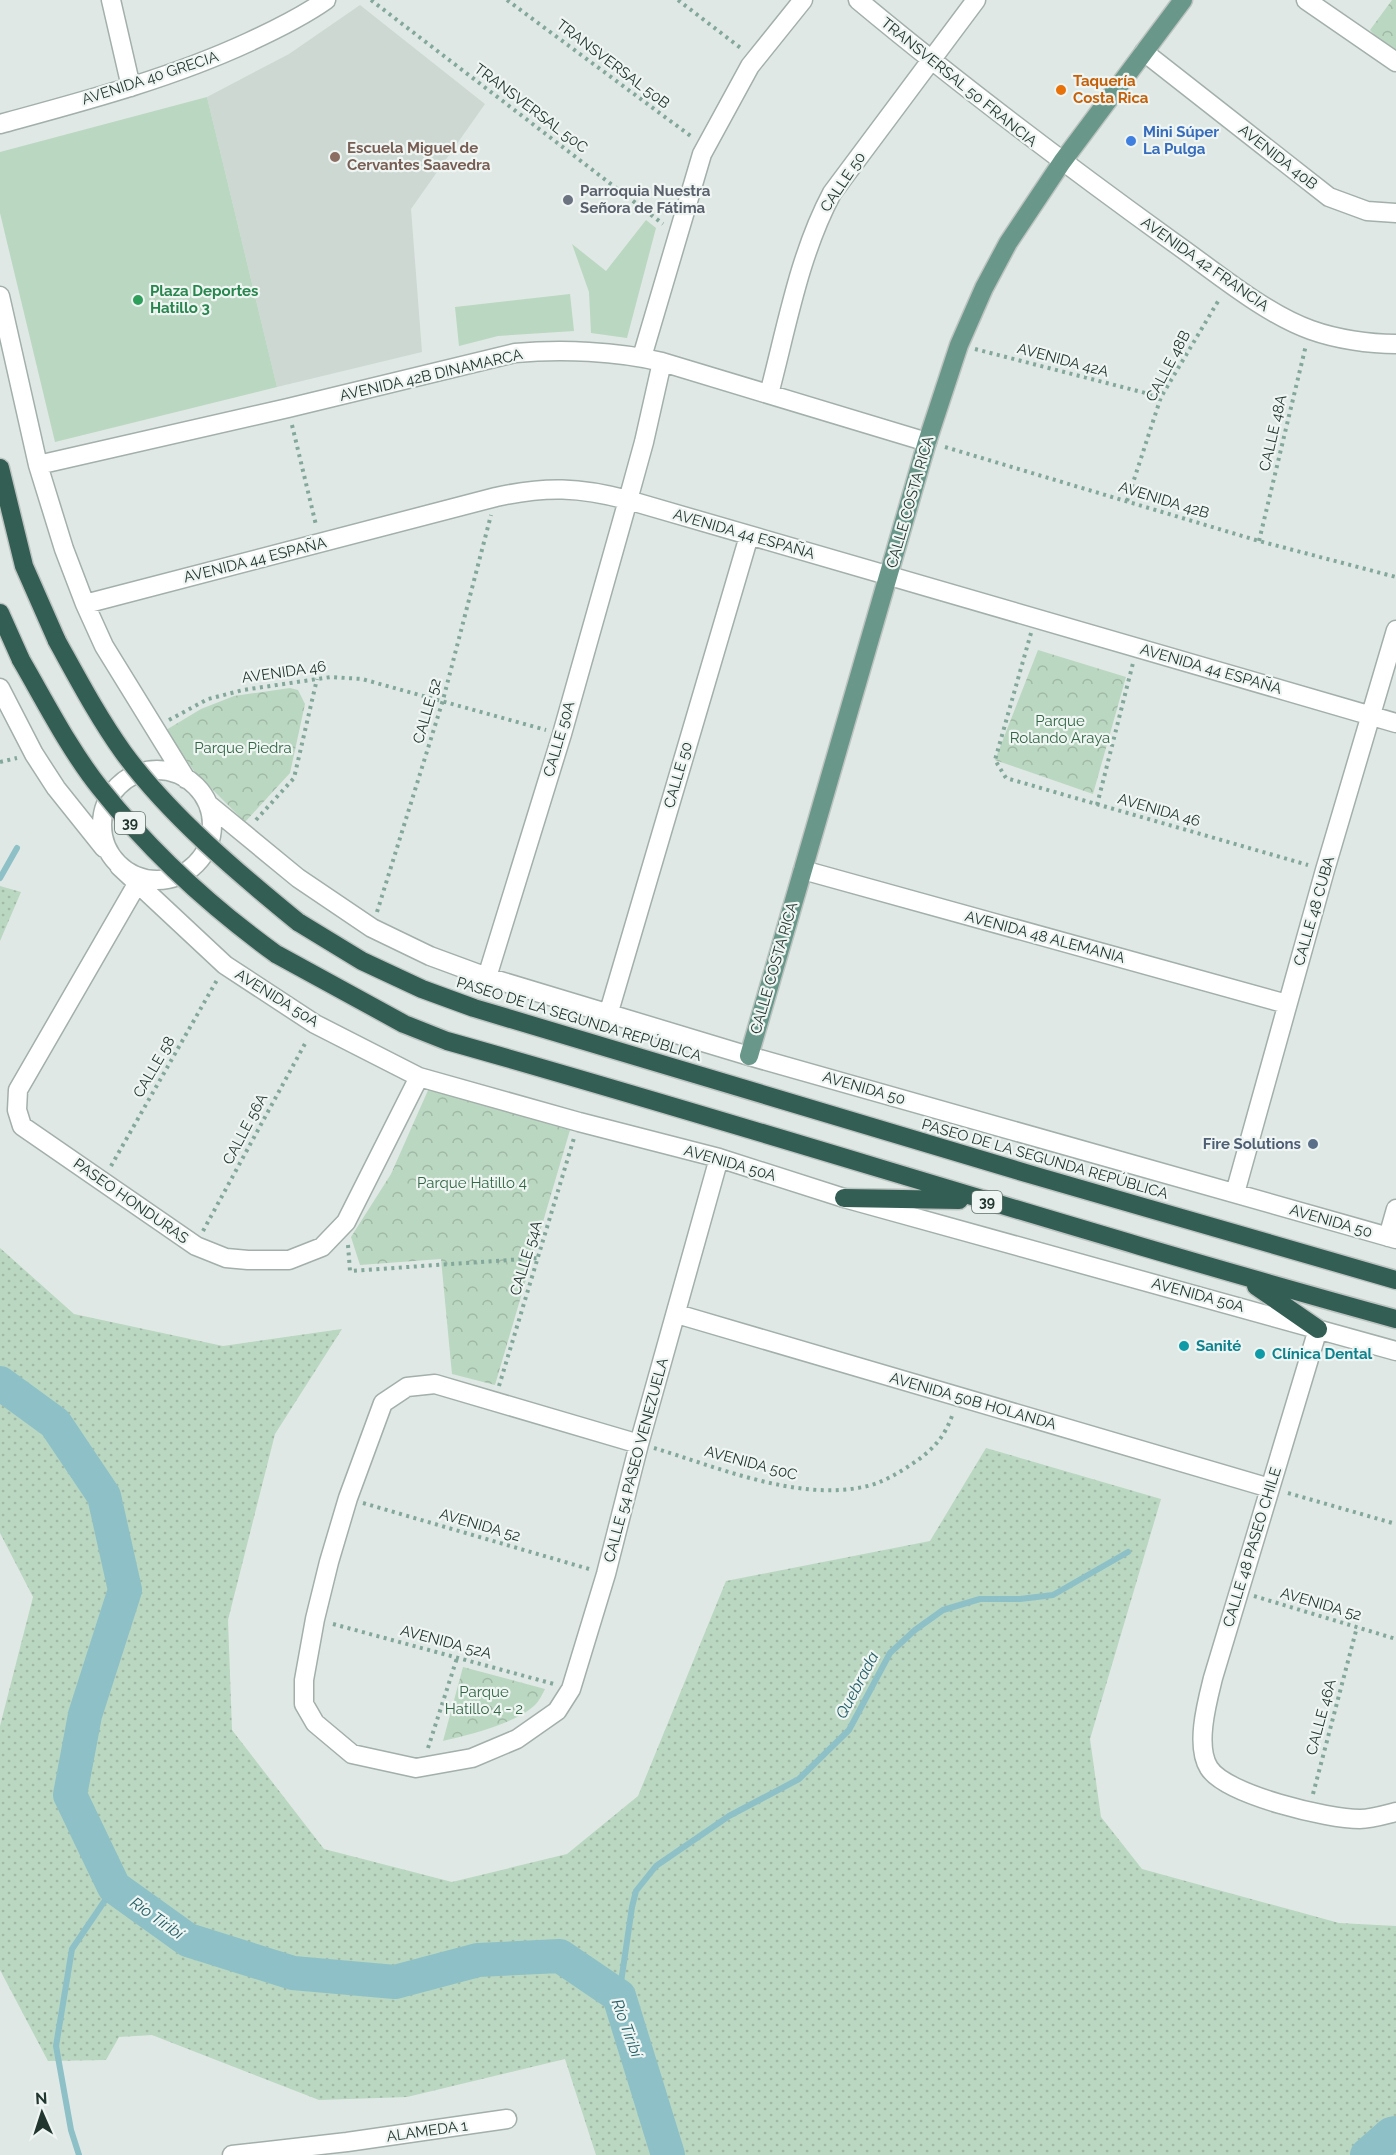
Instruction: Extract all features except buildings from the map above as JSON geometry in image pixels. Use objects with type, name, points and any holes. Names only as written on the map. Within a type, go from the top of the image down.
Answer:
[{"type":"highway","name":"PASEO DE LA SEGUNDA REPÚBLICA","points":[[0,468],[24,566],[57,641],[94,709],[123,752],[159,796],[255,888],[298,922],[362,961],[422,989],[474,1008],[1036,1176],[1396,1280]]},
{"type":"highway","name":"39","points":[[0,613],[21,660],[64,735],[99,787],[142,838],[236,925],[276,954],[404,1024],[447,1041],[981,1200],[1245,1278],[1396,1319]]},
{"type":"highway","points":[[844,1198],[981,1200]]},
{"type":"highway","points":[[1368,1272],[1396,1275]]},
{"type":"highway","points":[[1245,1278],[1318,1329]]},
{"type":"main road","name":"CALLE COSTA RICA","points":[[749,1056],[927,442],[959,345],[984,288],[1008,243],[1062,162],[1183,0]]},
{"type":"street","points":[[111,0],[131,87]]},
{"type":"street","name":"AVENIDA 40 GRECIA","points":[[0,124],[131,87],[218,57],[280,27],[326,0]]},
{"type":"street","points":[[642,357],[705,147],[756,60],[803,0]]},
{"type":"street","name":"TRANSVERSAL 50 FRANCIA","points":[[858,0],[930,60],[1062,162]]},
{"type":"street","name":"CALLE 50","points":[[769,394],[805,258],[818,220],[832,194],[976,0]]},
{"type":"street","points":[[1306,0],[1396,62]]},
{"type":"street","name":"AVENIDA 40B","points":[[1144,52],[1329,197],[1367,211],[1396,213]]},
{"type":"street","name":"AVENIDA 42 FRANCIA","points":[[1062,162],[1264,307],[1310,330],[1382,344],[1396,344]]},
{"type":"street","points":[[0,296],[38,465],[64,549],[104,646],[186,778],[198,789],[208,804],[212,822],[210,841],[202,858],[189,871],[172,879],[153,880],[135,876],[119,866],[51,780],[34,754],[0,688]]},
{"type":"street","name":"AVENIDA 42B DINAMARCA","points":[[38,465],[515,353],[549,350],[642,357],[927,442]]},
{"type":"street","name":"CALLE 50A","points":[[487,977],[561,734],[628,500],[662,362]]},
{"type":"street","name":"AVENIDA 44 ESPAÑA","points":[[85,604],[496,497],[530,490],[563,489],[596,492],[628,500],[1396,723]]},
{"type":"street","name":"CALLE 50","points":[[608,1015],[749,536]]},
{"type":"street","name":"CALLE 48 CUBA","points":[[1235,1193],[1325,870],[1396,630]]},
{"type":"street","points":[[107,851],[102,836],[101,820],[105,805],[113,790],[140,772],[156,770],[172,772],[186,778]]},
{"type":"street","name":"AVENIDA 50","points":[[208,804],[298,878],[372,928],[430,956],[487,977],[749,1056],[1392,1238]]},
{"type":"street","name":"AVENIDA 50A","points":[[119,866],[225,965],[315,1024],[419,1077],[719,1158],[844,1198],[1396,1351]]},
{"type":"street","name":"AVENIDA 48 ALEMANIA","points":[[803,870],[1287,1004]]},
{"type":"street","name":"PASEO HONDURAS","points":[[137,884],[18,1090],[17,1110],[22,1126],[196,1246],[226,1258],[269,1260],[289,1260],[322,1247],[346,1222],[419,1077]]},
{"type":"street","name":"CALLE 54 PASEO VENEZUELA","points":[[495,1402],[435,1384],[407,1387],[383,1404],[348,1498],[315,1619],[304,1680],[304,1704],[315,1724],[352,1754],[416,1768],[472,1758],[517,1739],[557,1711],[571,1689],[606,1574],[639,1444],[719,1158]]},
{"type":"street","points":[[1392,1238],[1396,1209]]},
{"type":"street","name":"AVENIDA 50B HOLANDA","points":[[677,1314],[1270,1488]]},
{"type":"street","name":"CALLE 48 PASEO CHILE","points":[[1308,1812],[1228,1785],[1209,1768],[1204,1751],[1203,1730],[1207,1705],[1239,1592],[1318,1329]]},
{"type":"street","points":[[495,1402],[639,1444]]},
{"type":"street","points":[[1308,1812],[1360,1819],[1396,1812]]},
{"type":"street","name":"ALAMEDA 1","points":[[232,2155],[349,2149],[507,2119]]},
{"type":"path","name":"TRANSVERSAL 50C","points":[[371,0],[677,235]]},
{"type":"path","name":"TRANSVERSAL 50B","points":[[507,0],[705,147]]},
{"type":"path","points":[[678,0],[756,60]]},
{"type":"path","name":"CALLE 48B","points":[[1127,501],[1161,398],[1229,282]]},
{"type":"path","name":"CALLE 48A","points":[[1260,541],[1310,330]]},
{"type":"path","name":"AVENIDA 42A","points":[[959,345],[1161,398]]},
{"type":"path","points":[[288,408],[321,543]]},
{"type":"path","name":"AVENIDA 42B","points":[[927,442],[1260,541],[1396,577]]},
{"type":"path","name":"CALLE 52","points":[[372,928],[443,700],[496,497]]},
{"type":"path","name":"AVENIDA 46","points":[[1035,618],[995,760],[1006,778],[1325,870]]},
{"type":"path","points":[[1097,805],[1137,648]]},
{"type":"path","name":"AVENIDA 46","points":[[154,728],[208,699],[243,690],[331,676],[362,679],[561,734]]},
{"type":"path","points":[[244,833],[294,778],[317,679]]},
{"type":"path","name":"CALLE 58","points":[[103,1180],[225,965]]},
{"type":"path","name":"CALLE 56A","points":[[196,1246],[315,1024]]},
{"type":"path","name":"CALLE 54A","points":[[495,1402],[579,1122]]},
{"type":"path","points":[[350,1271],[538,1258]]},
{"type":"path","name":"AVENIDA 50C","points":[[639,1444],[783,1487],[825,1491],[863,1487],[896,1475],[925,1456],[947,1431],[959,1396]]},
{"type":"path","points":[[1270,1488],[1396,1524]]},
{"type":"path","name":"AVENIDA 52","points":[[348,1498],[606,1574]]},
{"type":"path","name":"AVENIDA 52","points":[[1239,1592],[1396,1639]]},
{"type":"path","name":"AVENIDA 52A","points":[[315,1619],[571,1689]]},
{"type":"path","name":"CALLE 46A","points":[[1308,1812],[1357,1627]]},
{"type":"path","points":[[422,1767],[457,1658]]},
{"type":"shaded area","name":"Escuela Miguel de Cervantes Saavedra","points":[[360,5],[485,104],[411,209],[422,352],[277,387],[207,97],[289,54]]},
{"type":"green space","points":[[1392,0],[1396,0],[1396,50],[1382,43],[1370,30]]},
{"type":"green space","name":"Plaza Deportes Hatillo 3","points":[[207,97],[277,387],[55,442],[0,213],[0,152]]},
{"type":"green space","points":[[646,220],[656,228],[627,338],[591,333],[589,292],[572,244],[606,271]]},
{"type":"green space","points":[[570,294],[574,331],[498,336],[459,346],[455,307]]},
{"type":"green space","name":"Parque Rolando Araya","points":[[1038,650],[1126,677],[1093,794],[995,760]]},
{"type":"green space","name":"Parque Piedra","points":[[290,688],[298,690],[305,704],[290,773],[245,822],[194,771],[166,730],[201,709],[234,696]]},
{"type":"green space","points":[[0,886],[21,892],[0,941]]},
{"type":"green space","name":"Parque Hatillo 4","points":[[429,1088],[570,1130],[495,1385],[452,1374],[441,1259],[360,1265],[351,1237],[391,1174]]},
{"type":"green space","points":[[0,1248],[74,1314],[223,1346],[342,1329],[275,1434],[228,1620],[232,1730],[324,1849],[452,1882],[567,1854],[638,1796],[726,1581],[930,1541],[986,1448],[1161,1499],[1090,1739],[1101,1817],[1142,1869],[1339,1923],[1396,1926],[1396,2155],[596,2155],[565,2059],[407,2097],[319,2100],[152,2035],[119,2037],[106,2060],[48,2061],[0,1970],[0,1726],[33,1597],[0,1533]]},
{"type":"green space","name":"Parque Hatillo 4 - 2","points":[[463,1667],[545,1689],[535,1705],[516,1718],[491,1728],[443,1741]]},
{"type":"waterway","points":[[0,878],[17,848]]},
{"type":"waterway","name":"Río Tiribí","points":[[0,1383],[55,1423],[104,1496],[125,1590],[85,1715],[70,1795],[114,1887],[188,1940],[293,1973],[395,1982],[478,1960],[560,1956],[619,1996],[668,2155]]},
{"type":"waterway","name":"Quebrada","points":[[619,1996],[636,1891],[656,1866],[729,1816],[799,1779],[849,1730],[890,1653],[915,1630],[943,1610],[980,1599],[1020,1599],[1053,1595],[1128,1552]]},
{"type":"waterway","points":[[79,2155],[71,2130],[56,2046],[72,1949],[114,1887]]},
{"type":"waterway","name":"Río Tiribí","points":[[1367,2155],[1391,2134],[1396,2133]]},
{"type":"place","name":"Taquería Costa Rica","points":[[1061,90]]},
{"type":"place","name":"Mini Súper La Pulga","points":[[1131,141]]},
{"type":"place","name":"Escuela Miguel de Cervantes Saavedra","points":[[335,157]]},
{"type":"place","name":"Parroquia Nuestra Señora de Fátima","points":[[568,200]]},
{"type":"place","name":"Plaza Deportes Hatillo 3","points":[[138,300]]},
{"type":"place","name":"Fire Solutions","points":[[1313,1144]]},
{"type":"place","name":"Sanité","points":[[1184,1346]]},
{"type":"place","name":"Clínica Dental","points":[[1260,1354]]}]
